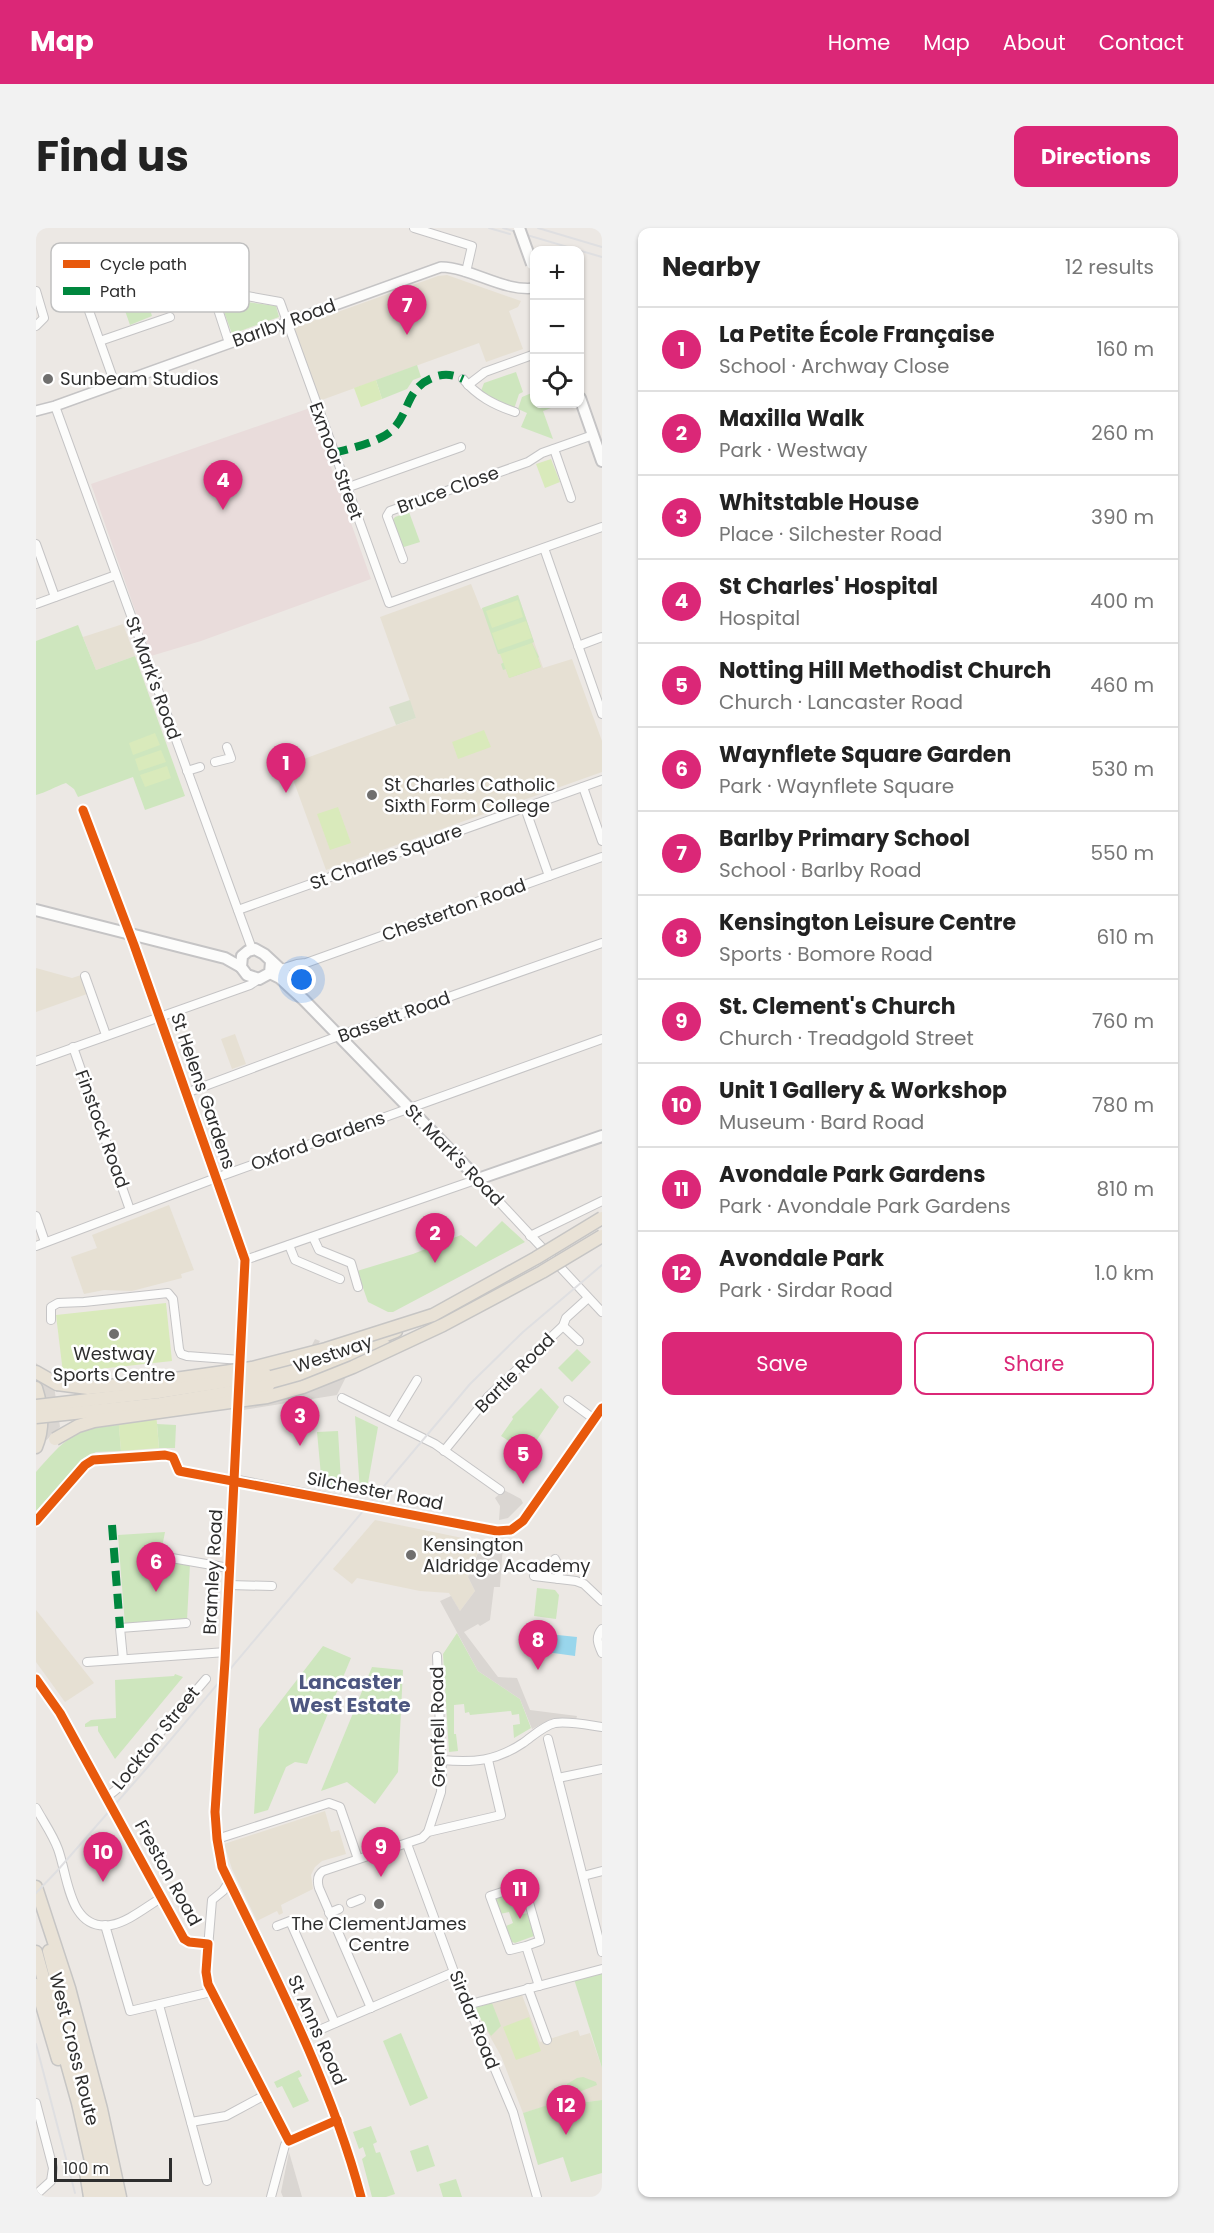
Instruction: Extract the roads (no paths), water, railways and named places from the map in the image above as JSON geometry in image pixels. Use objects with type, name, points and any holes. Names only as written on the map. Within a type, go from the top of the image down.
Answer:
[{"type":"highway","name":"Westway","points":[[36,1406],[203,1386],[266,1375],[332,1357],[433,1315],[536,1258],[602,1218]]},
{"type":"highway","name":"Westway","points":[[36,1417],[160,1404],[268,1386],[332,1367],[443,1325],[542,1272],[602,1236]]},
{"type":"highway","points":[[36,1372],[57,1384],[88,1388],[252,1368],[327,1349],[433,1315]]},
{"type":"highway","points":[[36,1455],[63,1434],[94,1421],[267,1397],[303,1387],[353,1367],[443,1325]]},
{"type":"highway","points":[[36,1388],[42,1410],[36,1447]]},
{"type":"highway","points":[[36,1887],[69,1988],[120,2197]]},
{"type":"highway","name":"West Cross Route","points":[[36,1901],[84,2086],[109,2197]]},
{"type":"highway","name":"West Cross Route","points":[[36,1952],[78,2103],[99,2197]]},
{"type":"highway","points":[[37,1989],[72,2114],[90,2197]]},
{"type":"main road","points":[[519,228],[530,259]]},
{"type":"main road","points":[[583,408],[602,461]]},
{"type":"main road","points":[[36,910],[225,958],[244,966],[259,979],[274,968],[260,951],[252,949],[244,966]]},
{"type":"main road","name":"St. Mark's Road","points":[[274,968],[290,979],[304,1000]]},
{"type":"main road","name":"St. Mark's Road","points":[[274,968],[279,978],[340,1036],[478,1179]]},
{"type":"main road","points":[[478,1179],[602,1136]]},
{"type":"street","points":[[414,228],[472,246],[466,272]]},
{"type":"street","name":"Barlby Road","points":[[36,411],[56,406],[441,267],[516,287],[530,288]]},
{"type":"street","points":[[36,291],[44,318],[36,326]]},
{"type":"street","name":"Exmoor Street","points":[[249,296],[280,302],[387,600],[393,603],[544,549]]},
{"type":"street","points":[[90,312],[115,384]]},
{"type":"street","name":"Exmoor Street","points":[[219,312],[229,343]]},
{"type":"street","points":[[100,341],[170,317]]},
{"type":"street","points":[[514,412],[490,402],[466,382],[485,372],[530,355]]},
{"type":"street","name":"St Mark's Road","points":[[56,406],[252,949]]},
{"type":"street","name":"Bruce Close","points":[[403,559],[387,516],[390,511],[528,462],[554,449],[593,435]]},
{"type":"street","points":[[346,488],[461,447]]},
{"type":"street","points":[[554,449],[571,498]]},
{"type":"street","points":[[602,527],[544,549],[602,714]]},
{"type":"street","points":[[36,544],[55,597]]},
{"type":"street","points":[[36,604],[116,575]]},
{"type":"street","points":[[578,646],[602,637]]},
{"type":"street","points":[[215,762],[231,758],[227,747]]},
{"type":"street","points":[[187,771],[200,767]]},
{"type":"street","name":"St Charles Square","points":[[238,910],[602,780]]},
{"type":"street","points":[[583,787],[602,841]]},
{"type":"street","points":[[525,808],[549,876]]},
{"type":"street","points":[[83,810],[130,934]]},
{"type":"street","name":"Chesterton Road","points":[[274,968],[306,963],[602,857]]},
{"type":"street","name":"St Helens Gardens","points":[[130,934],[245,1260]]},
{"type":"street","name":"Bassett Road","points":[[186,1093],[602,943]]},
{"type":"street","name":"Chesterton Road","points":[[290,979],[306,963]]},
{"type":"street","points":[[244,966],[244,987]]},
{"type":"street","points":[[85,976],[106,1035]]},
{"type":"street","points":[[36,1061],[254,984],[259,979]]},
{"type":"street","name":"Oxford Gardens","points":[[36,1246],[602,1039]]},
{"type":"street","name":"Finstock Road","points":[[73,1047],[130,1210]]},
{"type":"street","points":[[245,1260],[478,1179]]},
{"type":"street","name":"St. Mark's Road","points":[[478,1179],[587,1299],[602,1312]]},
{"type":"street","points":[[530,1236],[602,1201]]},
{"type":"street","points":[[36,1216],[45,1242]]},
{"type":"street","points":[[313,1237],[319,1250],[351,1263],[358,1287]]},
{"type":"street","points":[[289,1245],[295,1260],[340,1279]]},
{"type":"street","name":"Bramley Road","points":[[229,1882],[222,1867],[215,1812],[226,1652],[245,1260]]},
{"type":"street","points":[[51,1320],[51,1307],[58,1303],[168,1293],[173,1299],[178,1349],[181,1354],[241,1360]]},
{"type":"street","name":"Bartle Road","points":[[444,1451],[488,1396],[563,1326],[566,1318],[587,1299]]},
{"type":"street","points":[[563,1326],[579,1341]]},
{"type":"street","points":[[392,1421],[417,1380]]},
{"type":"street","points":[[342,1398],[392,1421],[444,1451],[500,1490]]},
{"type":"street","points":[[567,1400],[594,1419],[602,1407]]},
{"type":"street","name":"Silchester Road","points":[[233,1480],[497,1531],[511,1530],[523,1521],[594,1419]]},
{"type":"street","points":[[36,1521],[85,1465],[93,1460],[170,1455],[179,1471],[233,1480]]},
{"type":"street","points":[[166,1557],[229,1568]]},
{"type":"street","points":[[555,1559],[560,1569],[558,1579]]},
{"type":"street","points":[[534,1576],[584,1584],[602,1601]]},
{"type":"street","points":[[229,1585],[272,1586]]},
{"type":"street","points":[[123,1659],[120,1628],[186,1623]]},
{"type":"street","points":[[602,1629],[597,1639],[602,1653]]},
{"type":"street","points":[[87,1662],[226,1652]]},
{"type":"street","name":"Grenfell Road","points":[[428,1832],[441,1792],[442,1760],[437,1656]]},
{"type":"street","name":"Lockton Street","points":[[106,1798],[123,1784],[136,1766],[135,1762],[206,1678]]},
{"type":"street","name":"Freston Road","points":[[36,1679],[60,1713],[184,1939],[189,1942],[207,1944],[206,1972],[211,1992],[289,2141]]},
{"type":"street","points":[[442,1760],[466,1762],[488,1760],[512,1749],[539,1730],[556,1723],[602,1727]]},
{"type":"street","points":[[540,1745],[548,1741],[583,1876],[598,1918],[602,1952]]},
{"type":"street","points":[[371,2008],[329,1913],[319,1888],[318,1878],[323,1870],[407,1844],[422,1838],[428,1832],[501,1815],[488,1760]]},
{"type":"street","points":[[558,1778],[602,1769]]},
{"type":"street","points":[[217,1839],[329,1803],[340,1806],[358,1859]]},
{"type":"street","points":[[36,1808],[58,1848],[74,1904],[91,1922],[105,1925],[117,1923],[161,1899]]},
{"type":"street","name":"Sirdar Road","points":[[407,1844],[467,2005],[513,2112],[537,2197]]},
{"type":"street","points":[[583,1876],[602,1871]]},
{"type":"street","points":[[207,1944],[212,1900],[223,1891],[229,1882]]},
{"type":"street","name":"St Anns Road","points":[[229,1882],[303,2037],[338,2120],[361,2197]]},
{"type":"street","points":[[524,1885],[540,1941],[526,1946],[510,1950],[490,1896],[524,1885]]},
{"type":"street","points":[[351,1903],[361,1899]]},
{"type":"street","points":[[329,1913],[339,1909]]},
{"type":"street","points":[[277,1926],[290,1921],[335,2023]]},
{"type":"street","points":[[105,1925],[130,2011],[211,1992]]},
{"type":"street","points":[[526,1946],[539,1986]]},
{"type":"street","points":[[467,2005],[602,1969]]},
{"type":"street","points":[[303,2037],[454,1972]]},
{"type":"street","points":[[528,1988],[547,2040]]},
{"type":"street","points":[[159,2005],[207,2181]]},
{"type":"street","points":[[191,2122],[226,2116],[266,2095]]},
{"type":"street","points":[[36,2103],[53,2168],[51,2181],[40,2193]]},
{"type":"street","points":[[271,2197],[282,2150],[289,2141],[338,2120]]},
{"type":"water","points":[[548,1634],[577,1637],[575,1656],[546,1652]]},
{"type":"railway","points":[[489,228],[510,234]]},
{"type":"railway","points":[[503,228],[602,257]]},
{"type":"railway","points":[[538,228],[602,247]]},
{"type":"railway","points":[[36,1893],[146,1769],[470,1384],[523,1332],[602,1265]]},
{"type":"railway","points":[[36,2044],[75,2193]]},
{"type":"place","name":"Barlby Primary School","points":[[407,335]]},
{"type":"place","name":"Sunbeam Studios","points":[[48,379]]},
{"type":"place","name":"St Charles' Hospital","points":[[223,510]]},
{"type":"place","name":"La Petite École Française","points":[[286,793]]},
{"type":"place","name":"St Charles Catholic Sixth Form College","points":[[372,795]]},
{"type":"place","name":"Maxilla Walk","points":[[435,1263]]},
{"type":"place","name":"Westway Sports Centre","points":[[114,1334]]},
{"type":"place","name":"Whitstable House","points":[[300,1446]]},
{"type":"place","name":"Notting Hill Methodist Church","points":[[523,1484]]},
{"type":"place","name":"Kensington Aldridge Academy","points":[[411,1555]]},
{"type":"place","name":"Waynflete Square Garden","points":[[156,1592]]},
{"type":"place","name":"Kensington Leisure Centre","points":[[538,1670]]},
{"type":"place","name":"St. Clement's Church","points":[[381,1877]]},
{"type":"place","name":"Unit 1 Gallery & Workshop","points":[[103,1882]]},
{"type":"place","name":"The ClementJames Centre","points":[[379,1904]]},
{"type":"place","name":"Avondale Park Gardens","points":[[520,1919]]},
{"type":"place","name":"Avondale Park","points":[[566,2135]]},
{"type":"district","name":"Lancaster West Estate","points":[[350,1694]]}]
